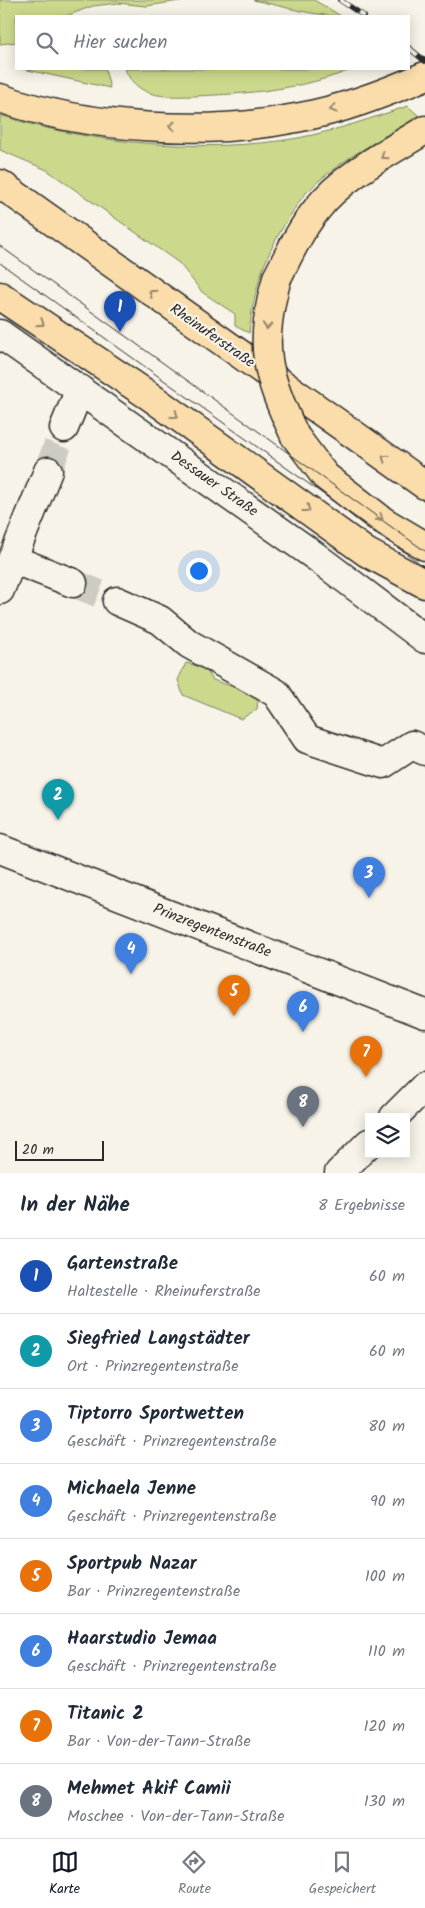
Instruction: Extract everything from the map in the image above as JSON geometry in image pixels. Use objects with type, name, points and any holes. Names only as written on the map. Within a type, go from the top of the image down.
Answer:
[{"type":"main road","points":[[0,98],[22,106],[126,126],[216,127],[295,118],[379,95],[425,76]]},
{"type":"main road","points":[[425,130],[346,182],[318,207],[299,235],[277,278],[268,310],[266,350],[275,393],[295,436],[325,476],[383,521],[425,546]]},
{"type":"main road","name":"Rheinuferstraße","points":[[0,184],[425,485]]},
{"type":"main road","points":[[0,296],[148,395],[366,552],[425,584]]},
{"type":"street","name":"Dessauer Straße","points":[[0,334],[342,575],[425,639]]},
{"type":"street","points":[[64,428],[80,389]]},
{"type":"street","points":[[0,590],[48,471]]},
{"type":"street","points":[[17,547],[73,583]]},
{"type":"street","points":[[117,601],[160,620],[189,644],[276,693],[307,739],[383,764],[412,745],[425,751]]},
{"type":"street","name":"Prinzregentenstraße","points":[[0,849],[425,1014]]},
{"type":"street","points":[[398,1113],[425,1086]]},
{"type":"street","points":[[339,1173],[365,1147]]},
{"type":"green space","points":[[0,0],[187,0],[146,6],[118,3],[93,6],[69,15],[15,15],[15,42],[0,44]]},
{"type":"green space","points":[[253,0],[314,0],[339,15],[308,13]]},
{"type":"green space","points":[[28,70],[105,70],[110,88]]},
{"type":"green space","points":[[125,70],[350,70],[295,86],[235,94],[194,96],[156,95],[138,87]]},
{"type":"green space","points":[[408,106],[419,116],[331,171],[318,181],[300,201],[281,230],[267,258],[254,301],[249,333],[235,326],[235,314],[202,292],[179,263],[47,170],[0,150],[0,115],[70,133],[109,139],[147,143],[225,145],[263,143],[298,138],[353,124]]},
{"type":"green space","points":[[186,663],[205,668],[213,680],[251,693],[258,699],[257,709],[241,719],[183,695],[178,680]]},
{"type":"tunnel","points":[[48,471],[64,428]]},
{"type":"tunnel","points":[[73,583],[117,601]]},
{"type":"tram line","points":[[0,246],[425,551]]},
{"type":"tram line","points":[[0,263],[425,567]]},
{"type":"railway","points":[[340,0],[362,15]]},
{"type":"railway","points":[[410,49],[425,61]]},
{"type":"place","name":"Gartenstraße","points":[[120,332]]},
{"type":"place","name":"Siegfried Langstädter","points":[[58,820]]},
{"type":"place","name":"Tiptorro Sportwetten","points":[[369,898]]},
{"type":"place","name":"Michaela Jenne","points":[[131,974]]},
{"type":"place","name":"Sportpub Nazar","points":[[234,1016]]},
{"type":"place","name":"Haarstudio Jemaa","points":[[303,1032]]},
{"type":"place","name":"Titanic 2","points":[[366,1077]]},
{"type":"place","name":"Mehmet Akif Camii","points":[[303,1127]]}]
